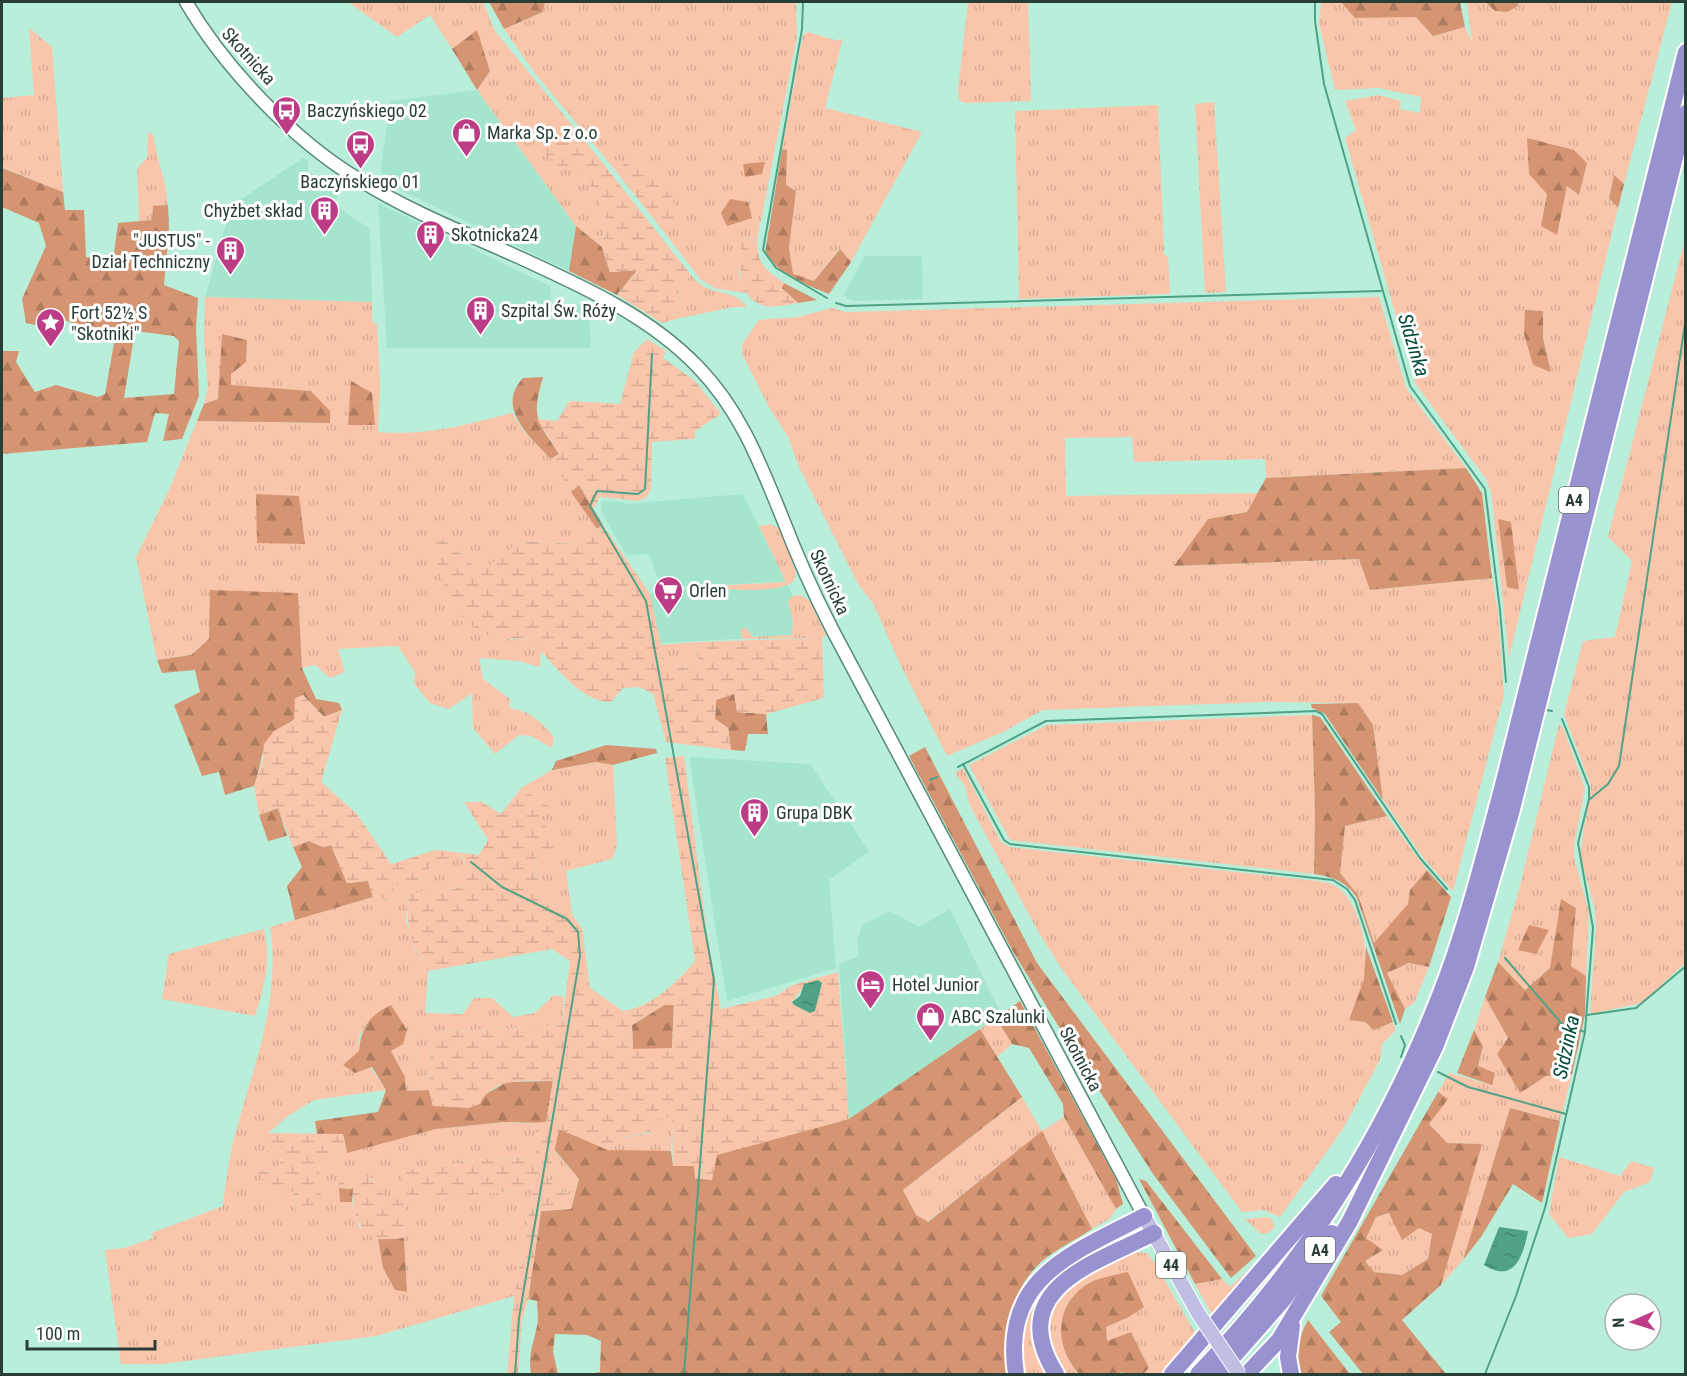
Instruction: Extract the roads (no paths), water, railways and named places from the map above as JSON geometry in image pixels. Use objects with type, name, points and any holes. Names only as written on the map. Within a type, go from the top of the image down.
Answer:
[{"type":"highway","name":"A4","points":[[1198,1374],[1284,1275],[1335,1202],[1372,1142],[1407,1072],[1436,1006],[1483,863],[1686,52]]},
{"type":"highway","name":"A4","points":[[1218,1374],[1273,1312],[1315,1258],[1389,1140],[1435,1047],[1456,997],[1494,879],[1686,113]]},
{"type":"highway","points":[[1248,1374],[1279,1341],[1294,1317],[1350,1221],[1389,1140]]},
{"type":"highway","points":[[1172,1374],[1372,1142]]},
{"type":"highway","points":[[1016,1374],[1014,1349],[1017,1323],[1025,1300],[1035,1283],[1050,1268],[1071,1254],[1144,1216]]},
{"type":"highway","points":[[1056,1374],[1047,1359],[1041,1333],[1044,1315],[1057,1288],[1083,1267],[1154,1233]]},
{"type":"highway","points":[[1291,1374],[1288,1345],[1294,1317]]},
{"type":"main road","name":"Skotnicka","points":[[186,2],[210,40],[228,62],[291,128],[323,156],[380,192],[629,312],[681,350],[716,388],[747,433],[808,583],[832,629],[1144,1216],[1198,1313],[1239,1374]]},
{"type":"water","points":[[818,980],[822,983],[815,1011],[810,1013],[794,1005],[792,1002],[800,996],[804,984]]},
{"type":"water","points":[[1499,1227],[1528,1231],[1520,1258],[1510,1269],[1503,1271],[1484,1265]]},
{"type":"waterway","points":[[803,2],[802,29],[763,250],[776,268],[827,298]]},
{"type":"waterway","name":"Sidzinka","points":[[1315,2],[1315,21],[1324,84],[1410,386],[1485,489],[1500,610],[1506,682]]},
{"type":"waterway","points":[[836,303],[846,306],[1381,291]]},
{"type":"waterway","points":[[1590,799],[1608,784],[1619,766],[1686,317]]},
{"type":"waterway","points":[[652,354],[645,489],[638,494],[597,491],[590,506],[646,601],[714,980],[684,1374]]},
{"type":"waterway","name":"Sidzinka","points":[[1547,710],[1552,711]]},
{"type":"waterway","points":[[958,767],[1046,721],[1316,711],[1322,714],[1420,858],[1447,889]]},
{"type":"waterway","name":"Sidzinka","points":[[1485,1374],[1516,1296],[1545,1208],[1585,1032],[1593,928],[1578,843],[1589,799],[1589,787],[1562,719]]},
{"type":"waterway","points":[[963,764],[1004,840],[1010,844],[1333,880],[1347,889],[1355,900],[1396,1024]]},
{"type":"waterway","points":[[930,780],[937,777]]},
{"type":"waterway","points":[[471,862],[502,887],[567,919],[578,932],[580,956],[519,1318],[515,1374]]},
{"type":"waterway","points":[[1505,958],[1562,1024],[1585,1032]]},
{"type":"waterway","points":[[1587,1015],[1636,1008],[1686,966]]},
{"type":"waterway","points":[[1401,1036],[1405,1045],[1401,1057]]},
{"type":"waterway","points":[[1438,1072],[1468,1087],[1566,1114]]},
{"type":"place","name":"Baczyńskiego 02","points":[[286,136]]},
{"type":"place","name":"Marka Sp. z o.o","points":[[466,158]]},
{"type":"place","name":"Baczyńskiego 01","points":[[360,170]]},
{"type":"place","name":"Chyżbet skład","points":[[324,236]]},
{"type":"place","name":"Skotnicka24","points":[[430,260]]},
{"type":"place","name":"\"JUSTUS\" - Dział Techniczny","points":[[231,276]]},
{"type":"place","name":"Szpital Św. Róży","points":[[480,336]]},
{"type":"place","name":"Fort 52½ S \"Skotniki\"","points":[[50,348]]},
{"type":"place","name":"Orlen","points":[[668,616]]},
{"type":"place","name":"Grupa DBK","points":[[755,838]]},
{"type":"place","name":"Hotel Junior","points":[[871,1010]]},
{"type":"place","name":"ABC Szalunki","points":[[930,1042]]}]
